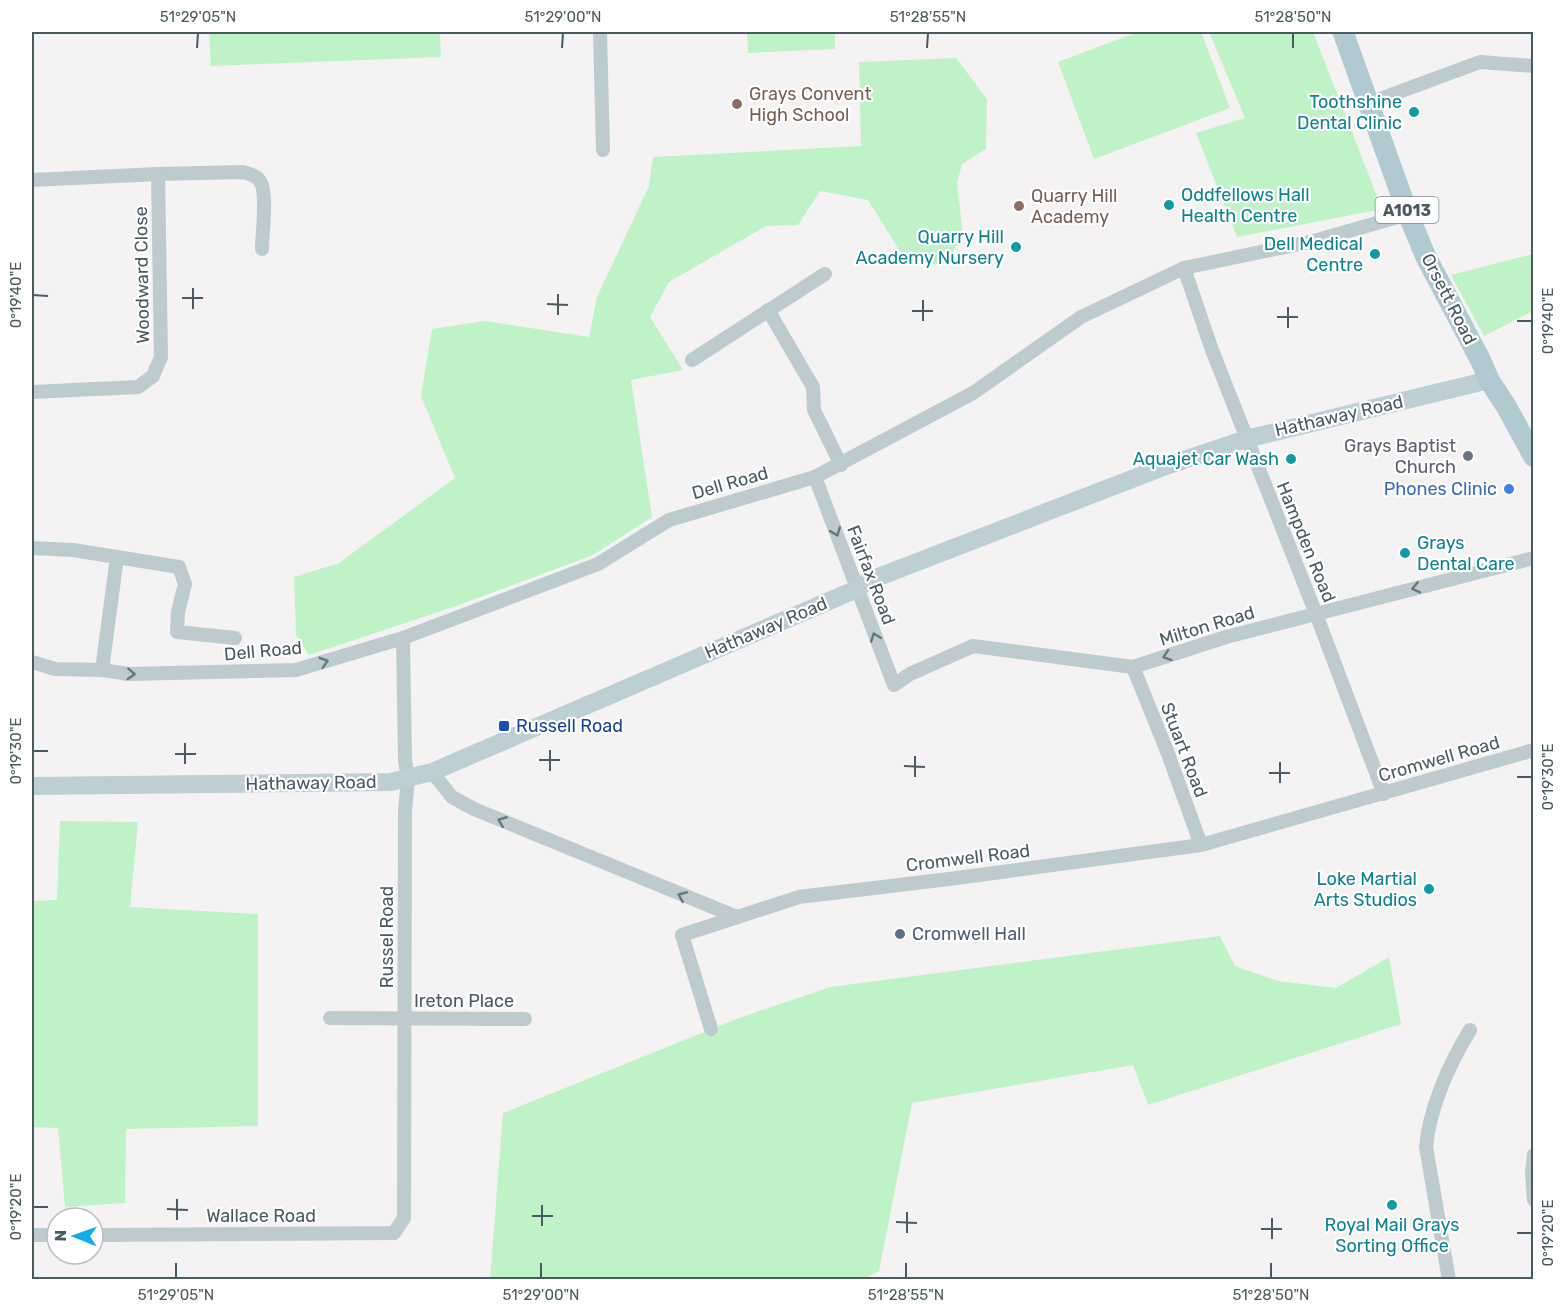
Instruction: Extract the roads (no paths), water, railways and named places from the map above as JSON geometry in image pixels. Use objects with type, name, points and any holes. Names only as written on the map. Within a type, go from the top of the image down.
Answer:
[{"type":"main road","name":"Orsett Road","points":[[1343,32],[1408,214],[1426,257],[1481,361],[1488,380],[1506,406],[1533,457]]},
{"type":"street","points":[[600,32],[603,150]]},
{"type":"street","points":[[1369,103],[1480,62],[1533,66]]},
{"type":"street","points":[[32,180],[243,172],[260,181],[264,191],[262,249]]},
{"type":"street","name":"Woodward Close","points":[[32,392],[138,387],[153,376],[161,357],[158,174]]},
{"type":"street","name":"Dell Road","points":[[32,662],[55,669],[102,670],[129,674],[296,670],[403,638],[598,564],[669,520],[815,477],[841,465],[973,393],[1081,317],[1185,268],[1314,241],[1408,214]]},
{"type":"street","name":"Hampden Road","points":[[1185,268],[1212,350],[1384,794]]},
{"type":"street","points":[[692,360],[825,274]]},
{"type":"street","points":[[768,310],[813,387],[814,411],[841,465]]},
{"type":"street","name":"Hathaway Road","points":[[32,786],[391,782],[408,779],[432,772],[857,589],[868,581],[1163,467],[1246,439],[1488,380]]},
{"type":"street","name":"Fairfax Road","points":[[815,477],[894,685]]},
{"type":"street","points":[[32,548],[73,550],[179,567],[185,584],[178,612],[177,632],[236,638]]},
{"type":"street","points":[[102,670],[117,557]]},
{"type":"street","name":"Milton Road","points":[[894,685],[910,674],[973,646],[1133,667],[1226,638],[1533,558]]},
{"type":"street","name":"Russel Road","points":[[394,1233],[404,1218],[405,811],[408,779],[405,760],[403,638]]},
{"type":"street","name":"Stuart Road","points":[[1133,667],[1201,845]]},
{"type":"street","name":"Cromwell Road","points":[[711,1029],[682,935],[799,897],[1201,845],[1533,750]]},
{"type":"street","points":[[432,772],[452,797],[474,809],[737,917]]},
{"type":"street","name":"Ireton Place","points":[[330,1018],[525,1019]]},
{"type":"street","points":[[1449,1280],[1426,1147],[1428,1131],[1454,1055],[1470,1030]]},
{"type":"street","points":[[1533,1155],[1533,1200]]},
{"type":"street","name":"Wallace Road","points":[[105,1236],[394,1233]]},
{"type":"place","name":"Grays Convent High School","points":[[737,104]]},
{"type":"place","name":"Toothshine Dental Clinic","points":[[1414,112]]},
{"type":"place","name":"Oddfellows Hall Health Centre","points":[[1169,205]]},
{"type":"place","name":"Quarry Hill Academy","points":[[1019,206]]},
{"type":"place","name":"Quarry Hill Academy Nursery","points":[[1016,247]]},
{"type":"place","name":"Dell Medical Centre","points":[[1375,254]]},
{"type":"place","name":"Grays Baptist Church","points":[[1468,456]]},
{"type":"place","name":"Aquajet Car Wash","points":[[1291,459]]},
{"type":"place","name":"Phones Clinic","points":[[1509,489]]},
{"type":"place","name":"Grays Dental Care","points":[[1405,553]]},
{"type":"place","name":"Russell Road","points":[[504,726]]},
{"type":"place","name":"Loke Martial Arts Studios","points":[[1429,889]]},
{"type":"place","name":"Cromwell Hall","points":[[900,934]]},
{"type":"place","name":"Royal Mail Grays Sorting Office","points":[[1392,1205]]}]
